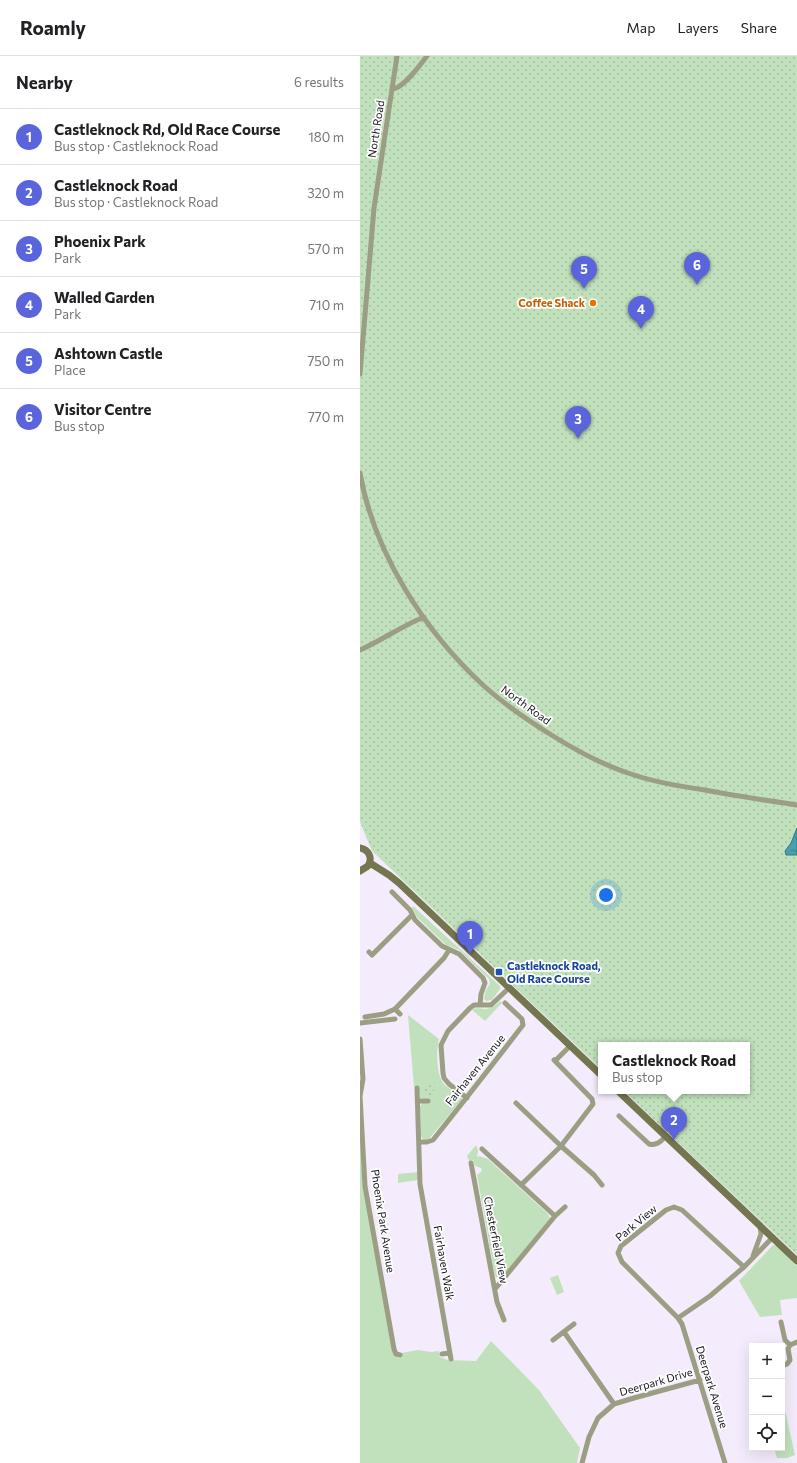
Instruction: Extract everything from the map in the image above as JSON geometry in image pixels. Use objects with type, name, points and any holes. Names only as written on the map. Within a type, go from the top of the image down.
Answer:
[{"type":"main road","points":[[360,848],[370,856],[370,863],[366,869],[360,871]]},
{"type":"main road","points":[[370,863],[400,883],[598,1072]]},
{"type":"main road","points":[[621,1094],[797,1261]]},
{"type":"street","name":"North Road","points":[[360,374],[374,208],[397,56]]},
{"type":"street","points":[[392,89],[397,89],[427,56]]},
{"type":"street","name":"North Road","points":[[360,473],[365,498],[384,549],[408,592],[424,617],[464,666],[502,702],[574,750],[603,764],[649,780],[797,805]]},
{"type":"street","points":[[360,650],[424,617]]},
{"type":"street","points":[[392,892],[442,946],[459,954],[485,981],[485,986],[481,994],[480,1005]]},
{"type":"street","points":[[370,952],[372,955],[412,915]]},
{"type":"street","points":[[365,1017],[384,1014],[395,1009],[444,958],[449,950]]},
{"type":"street","points":[[467,1098],[449,1084],[444,1078],[441,1045],[448,1031],[470,1008],[474,1005],[491,1005],[509,988]]},
{"type":"street","name":"Fairhaven Avenue","points":[[420,1142],[433,1140],[523,1025],[522,1019],[505,1003]]},
{"type":"street","points":[[395,1009],[400,1014]]},
{"type":"street","points":[[360,1023],[395,1019]]},
{"type":"street","name":"Phoenix Park Avenue","points":[[360,1038],[363,1079],[360,1096],[365,1186],[394,1349],[396,1354],[400,1355]]},
{"type":"street","points":[[521,1185],[561,1146],[588,1111],[593,1101],[555,1060],[570,1046]]},
{"type":"street","points":[[417,1088],[420,1142]]},
{"type":"street","points":[[418,1101],[428,1101]]},
{"type":"street","points":[[516,1102],[602,1185]]},
{"type":"street","points":[[619,1116],[649,1144],[654,1145],[666,1136]]},
{"type":"street","name":"Fairhaven Walk","points":[[420,1142],[420,1184],[450,1356],[442,1354]]},
{"type":"street","points":[[482,1149],[555,1216]]},
{"type":"street","name":"Chesterfield View","points":[[471,1164],[498,1308],[504,1320]]},
{"type":"street","points":[[495,1289],[555,1216],[565,1207]]},
{"type":"street","name":"Park View","points":[[678,1318],[622,1262],[618,1253],[621,1246],[666,1210],[674,1207],[682,1210],[744,1267]]},
{"type":"street","points":[[752,1259],[761,1234],[760,1226]]},
{"type":"street","points":[[678,1318],[710,1296],[744,1267],[773,1237]]},
{"type":"street","name":"Deerpark Avenue","points":[[678,1318],[682,1324],[725,1463]]},
{"type":"street","points":[[781,1322],[785,1340],[790,1345]]},
{"type":"street","points":[[553,1340],[574,1324]]},
{"type":"street","points":[[564,1332],[614,1404]]},
{"type":"street","points":[[785,1365],[790,1360],[788,1349],[790,1345],[797,1342]]},
{"type":"street","name":"Deerpark Drive","points":[[582,1463],[589,1437],[598,1418],[614,1404],[700,1380]]},
{"type":"green space","points":[[360,56],[797,56],[797,1255],[627,1094],[750,1094],[750,1042],[598,1042],[598,1066],[372,851],[360,822]]},
{"type":"green space","points":[[413,906],[500,986],[500,989],[492,1000],[486,1001],[484,999],[486,990],[490,984],[489,979],[459,950],[446,945],[416,916],[412,908]]},
{"type":"green space","points":[[500,1001],[502,1003],[485,1021],[472,1010],[477,1008],[489,1008]]},
{"type":"green space","points":[[408,1015],[439,1039],[437,1056],[440,1076],[445,1085],[462,1099],[429,1139],[424,1140],[421,1136],[420,1107],[422,1103],[428,1099],[420,1098],[419,1089],[414,1087]]},
{"type":"green space","points":[[436,1081],[432,1102],[425,1091],[420,1088],[429,1086]]},
{"type":"green space","points":[[360,1138],[363,1186],[395,1356],[400,1358],[401,1353],[418,1350],[431,1352],[439,1351],[440,1357],[448,1360],[476,1361],[491,1341],[539,1390],[580,1448],[577,1463],[360,1463]]},
{"type":"green space","points":[[476,1145],[478,1157],[488,1159],[548,1214],[550,1218],[509,1269],[499,1279],[495,1276],[477,1175],[482,1171],[481,1168],[475,1166],[473,1160],[469,1161],[467,1156]]},
{"type":"green space","points":[[419,1172],[418,1180],[398,1183],[398,1174]]},
{"type":"green space","points":[[773,1245],[777,1246],[797,1266],[797,1298],[780,1300],[782,1315],[760,1317],[739,1281]]},
{"type":"green space","points":[[558,1275],[564,1292],[557,1295],[550,1278]]},
{"type":"green space","points":[[785,1410],[795,1455],[787,1458],[777,1458],[775,1451],[785,1451]]},
{"type":"water","points":[[797,828],[797,855],[786,855],[785,851],[791,843]]},
{"type":"place","name":"Visitor Centre","points":[[697,285]]},
{"type":"place","name":"Ashtown Castle","points":[[584,289]]},
{"type":"place","name":"Coffee Shack","points":[[593,303]]},
{"type":"place","name":"Walled Garden","points":[[641,329]]},
{"type":"place","name":"Phoenix Park","points":[[578,439]]},
{"type":"place","name":"Castleknock Rd, Old Race Course","points":[[470,954]]},
{"type":"place","name":"Castleknock Road, Old Race Course","points":[[499,972]]},
{"type":"place","name":"Castleknock Road","points":[[674,1140]]}]
